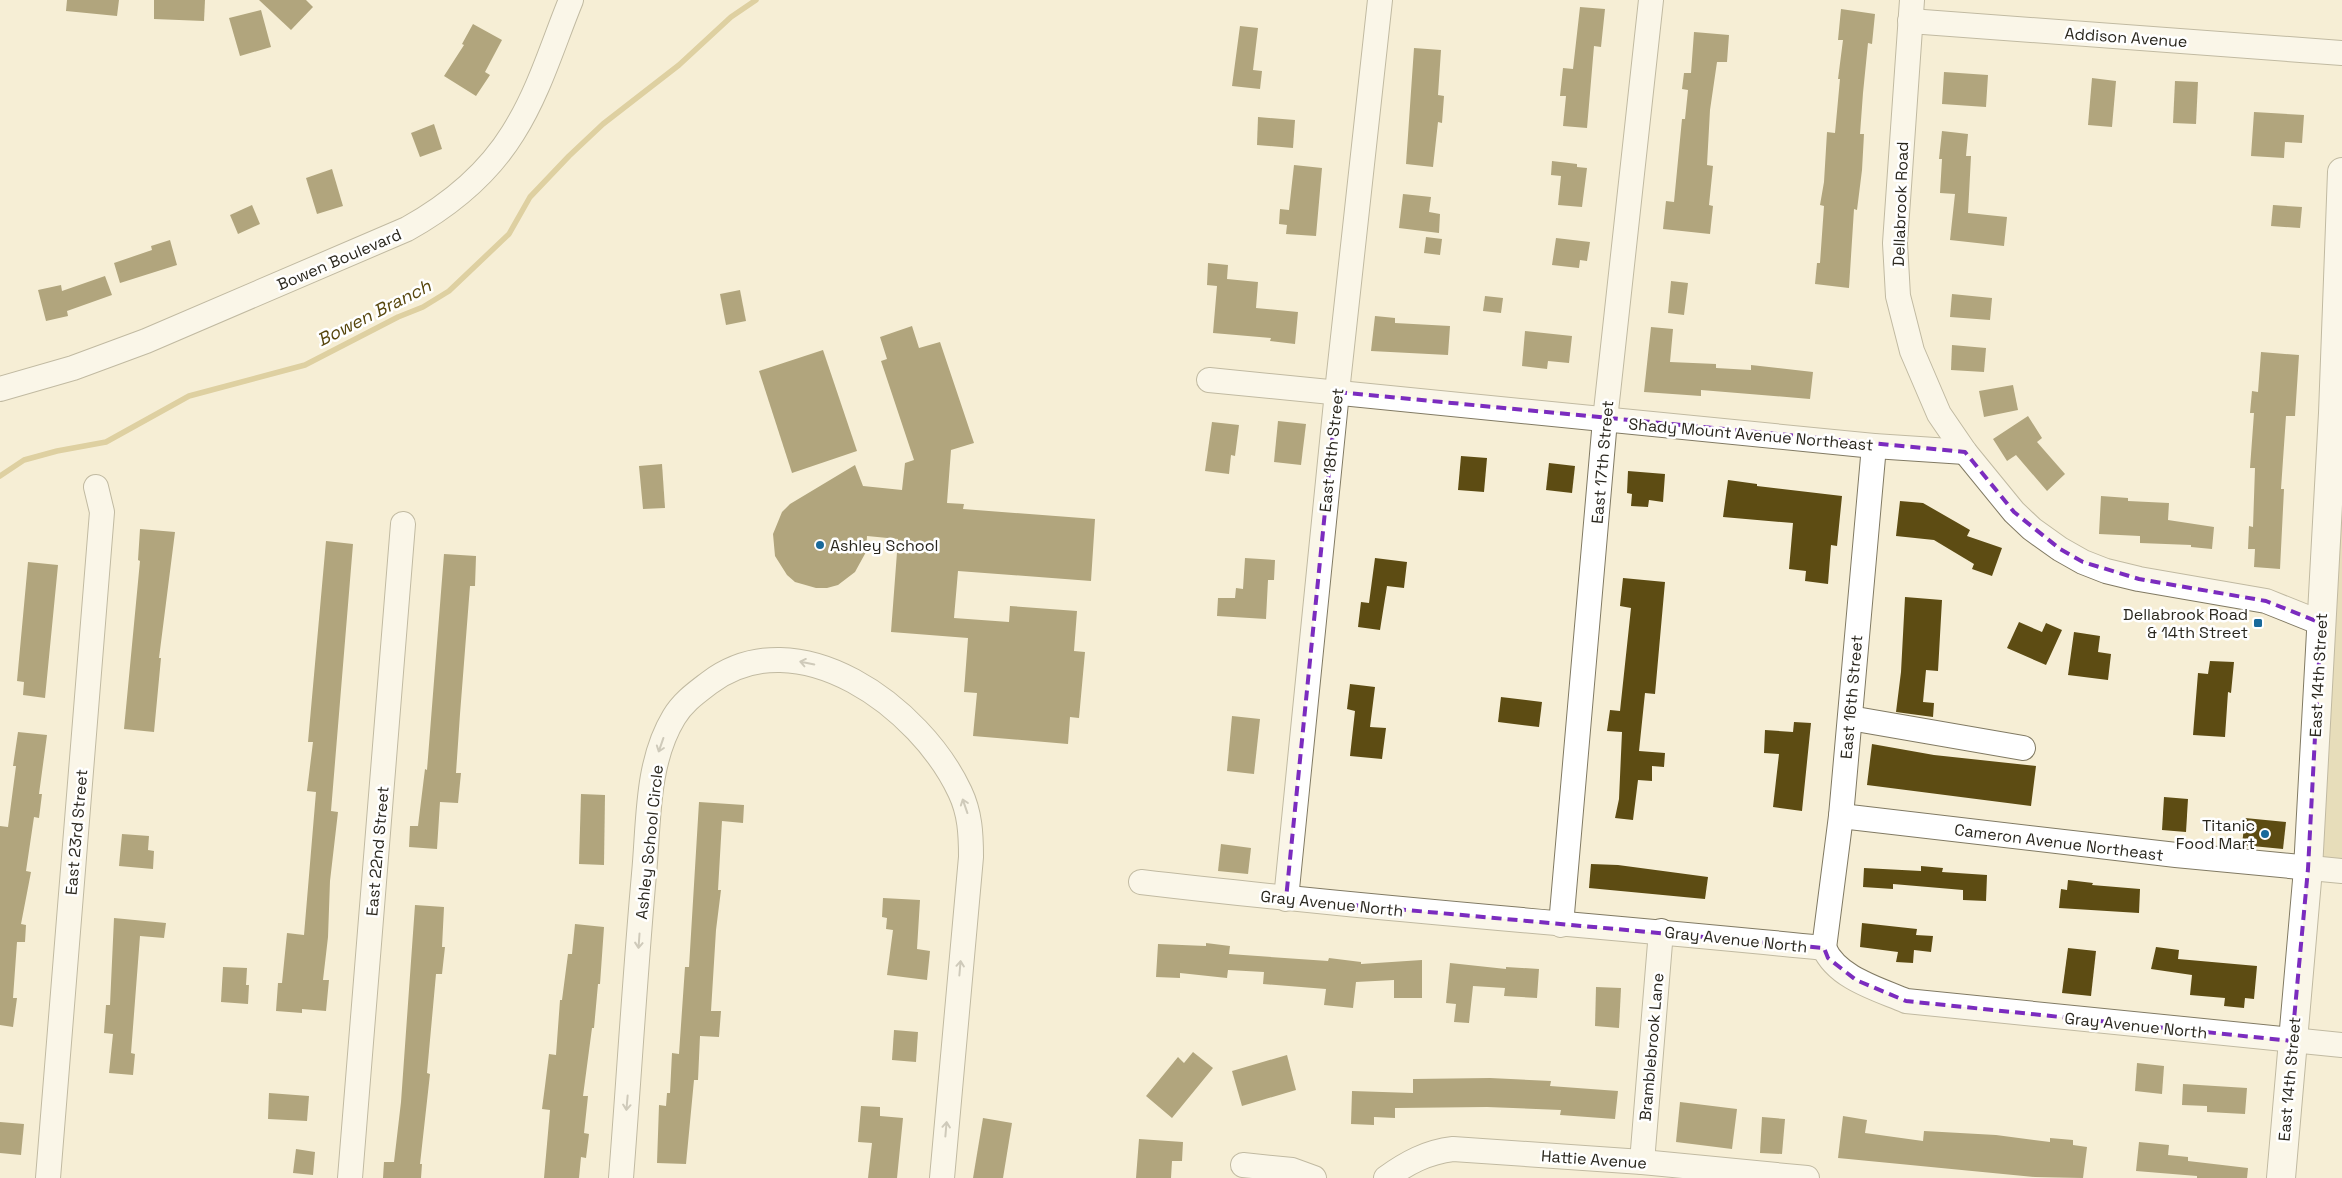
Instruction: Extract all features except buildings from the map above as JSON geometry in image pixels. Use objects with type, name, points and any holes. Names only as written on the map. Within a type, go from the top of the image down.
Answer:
[{"type":"main road","name":"East 14th Street","points":[[2281,1178],[2308,869],[2333,413],[2342,172]]},
{"type":"street","name":"Bowen Boulevard","points":[[0,389],[72,368],[146,341],[407,230],[434,214],[469,187],[514,133],[540,77],[571,0]]},
{"type":"street","name":"East 18th Street","points":[[1286,900],[1337,392],[1380,0]]},
{"type":"street","name":"East 17th Street","points":[[1561,924],[1605,420],[1651,0]]},
{"type":"street","name":"Addison Avenue","points":[[1911,10],[2342,53]]},
{"type":"street","name":"Dellabrook Road","points":[[1911,10],[1896,243],[1898,296],[1912,350],[1935,405],[1965,452],[2020,518],[2060,549],[2083,562],[2106,571],[2139,579],[2266,601],[2321,623]]},
{"type":"street","name":"Shady Mount Avenue Northeast","points":[[1209,380],[1874,446],[1965,452]]},
{"type":"street","name":"East 16th Street","points":[[1824,948],[1841,816],[1874,446]]},
{"type":"street","name":"East 23rd Street","points":[[48,1178],[102,512],[96,487]]},
{"type":"street","name":"East 22nd Street","points":[[350,1178],[403,524]]},
{"type":"street","name":"Ashley School Circle","points":[[621,1178],[642,896],[652,782],[656,759],[663,738],[674,717],[684,703],[696,693],[732,668],[782,660],[820,666],[838,673],[853,680],[897,710],[915,728],[937,756],[960,793],[969,818],[971,858],[942,1178]]},
{"type":"street","points":[[1850,718],[2022,748]]},
{"type":"street","name":"Cameron Avenue Northeast","points":[[1841,816],[2176,856],[2342,871]]},
{"type":"street","name":"Gray Avenue North","points":[[1141,882],[1286,900],[1661,931],[1824,948],[1828,958],[1856,980],[1906,1001],[2342,1045]]},
{"type":"street","name":"Bramblebrook Lane","points":[[1642,1162],[1661,931]]},
{"type":"street","name":"Hattie Avenue","points":[[1386,1178],[1417,1158],[1434,1151],[1453,1149],[1642,1162],[1808,1178]]},
{"type":"street","points":[[1243,1165],[1292,1170],[1314,1178]]},
{"type":"highlighted area","points":[[1337,392],[1965,452],[2014,512],[2060,549],[2083,562],[2139,579],[2266,601],[2321,623],[2308,869],[2292,1041],[1906,1001],[1856,980],[1828,958],[1824,948],[1286,899]]},
{"type":"shaded area","points":[[2342,489],[2342,861],[2321,859]]},
{"type":"waterway","name":"Bowen Branch","points":[[0,476],[24,460],[57,451],[106,442],[189,396],[305,365],[398,317],[423,307],[449,291],[509,234],[530,197],[569,156],[603,124],[679,65],[731,17],[756,0]]},
{"type":"place","name":"Ashley School","points":[[820,545]]},
{"type":"place","name":"Dellabrook Road & 14th Street","points":[[2258,623]]},
{"type":"place","name":"Titanic Food Mart","points":[[2265,834]]}]
